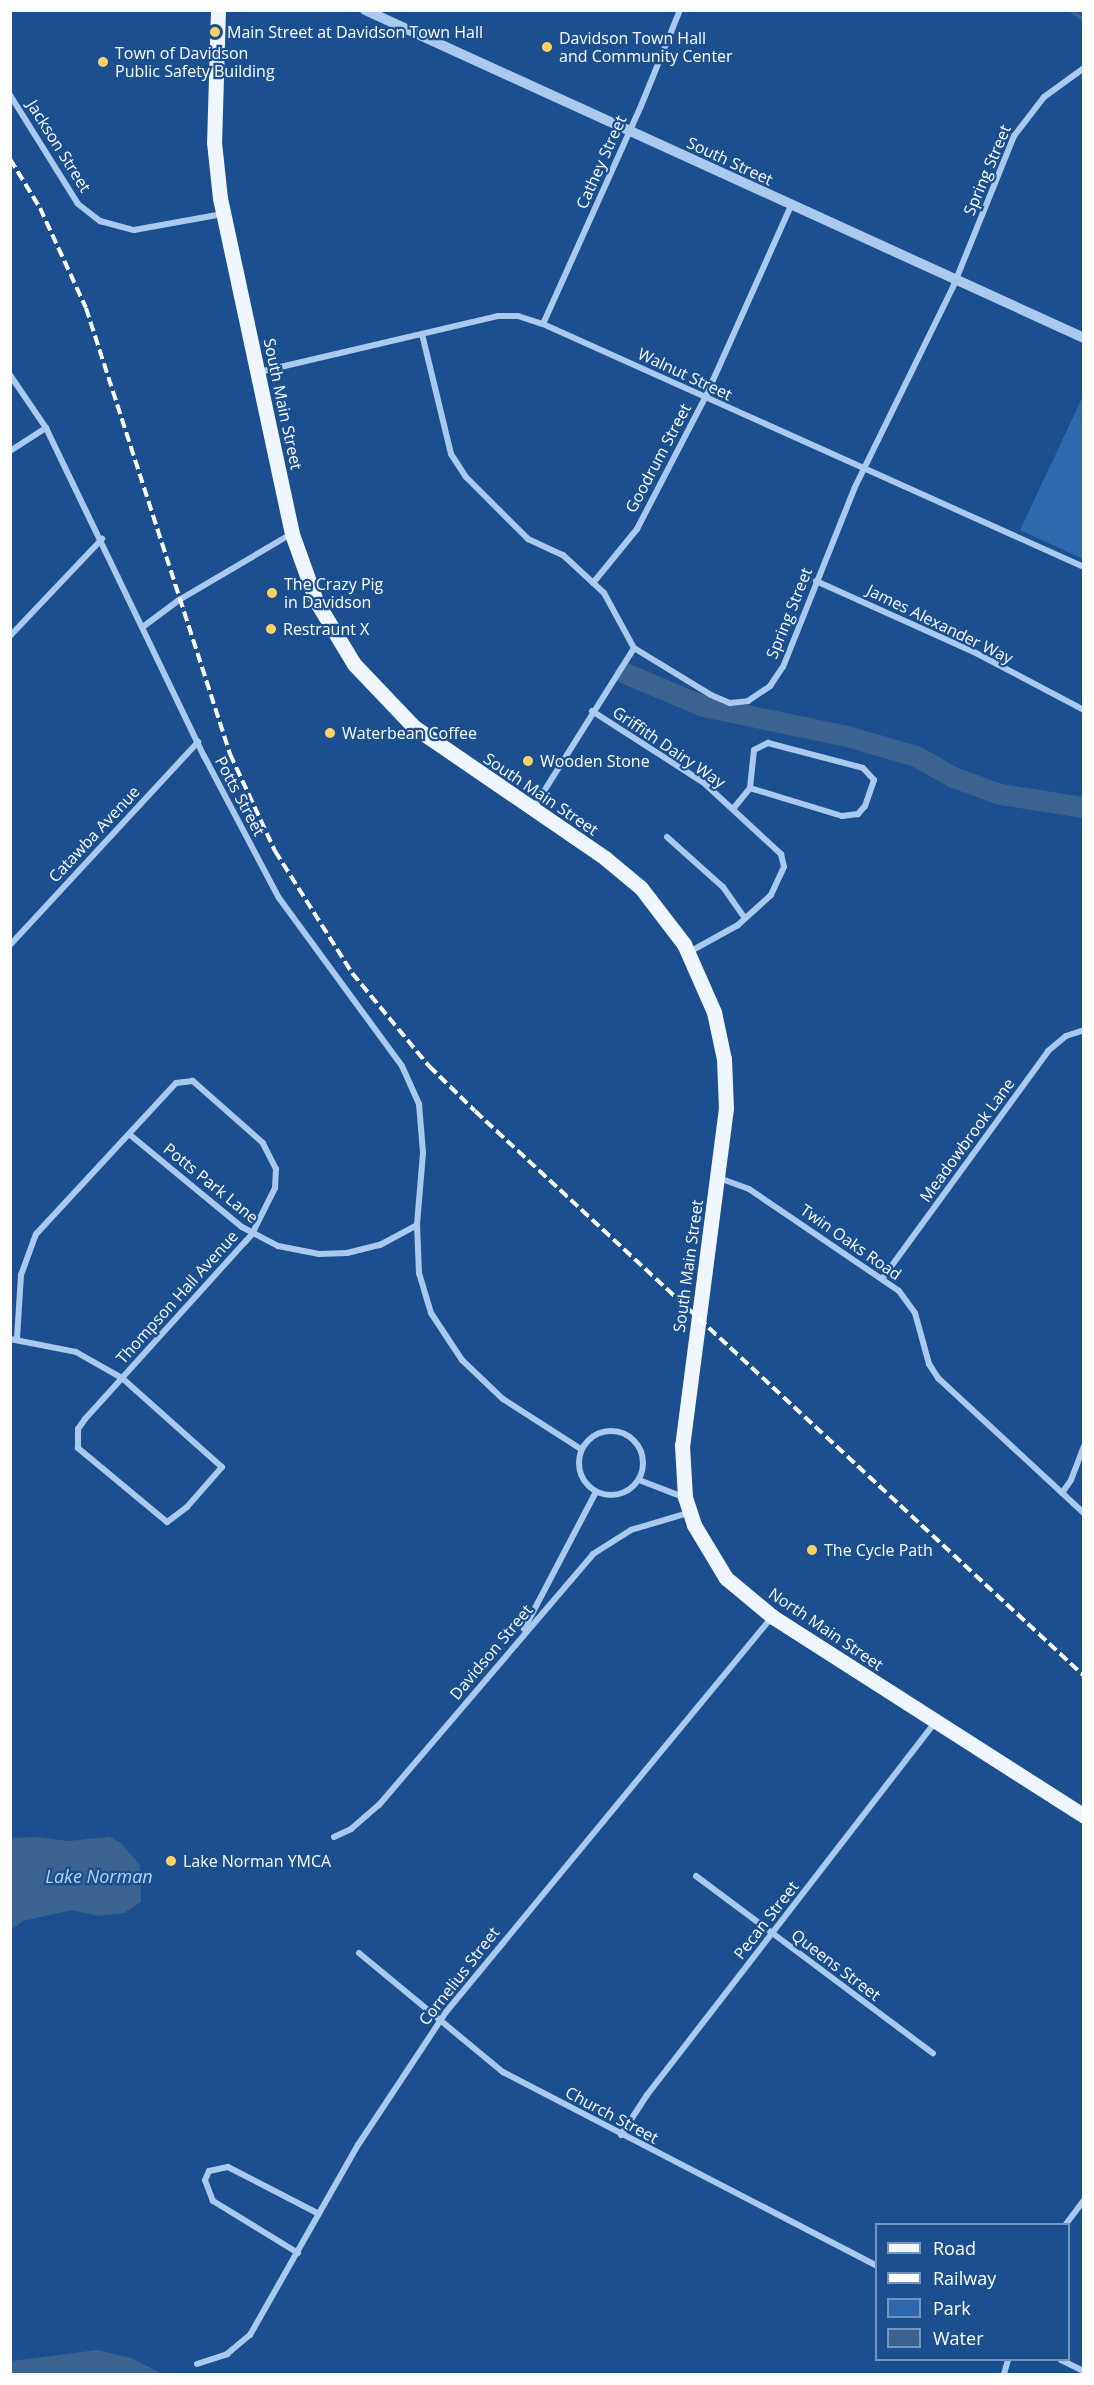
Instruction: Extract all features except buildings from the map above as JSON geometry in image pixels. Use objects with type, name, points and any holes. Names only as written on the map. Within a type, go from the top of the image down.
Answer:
[{"type":"main road","name":"South Main Street","points":[[218,10],[214,142],[223,214],[292,534],[316,601],[343,649],[364,677],[414,727],[533,809],[641,888],[689,952],[714,1012],[724,1059],[726,1108],[719,1178],[690,1382]]},
{"type":"main road","name":"North Main Street","points":[[690,1382],[682,1458],[687,1505],[704,1546],[726,1578],[772,1617],[1083,1816]]},
{"type":"street","name":"South Street","points":[[365,10],[1083,338]]},
{"type":"street","name":"Cathey Street","points":[[543,324],[630,132],[680,10]]},
{"type":"street","name":"Spring Street","points":[[422,334],[455,463],[523,534],[563,555],[604,593],[634,648],[711,695],[730,703],[748,701],[770,686],[783,667],[816,581],[864,471],[956,280],[1021,125],[1044,97],[1083,68]]},
{"type":"street","name":"Jackson Street","points":[[10,94],[78,204],[99,221],[134,230],[223,214]]},
{"type":"street","name":"Goodrum Street","points":[[593,583],[637,529],[705,398],[791,206]]},
{"type":"street","name":"Walnut Street","points":[[258,372],[498,316],[543,324],[864,471],[1083,567]]},
{"type":"street","name":"Potts Street","points":[[10,375],[46,429],[102,539],[198,742],[279,898],[402,1066],[419,1104],[423,1153],[417,1225],[419,1273],[431,1313],[462,1360],[503,1399],[581,1449]]},
{"type":"street","points":[[10,451],[46,429]]},
{"type":"street","points":[[144,626],[179,600],[292,534]]},
{"type":"street","points":[[10,636],[102,539]]},
{"type":"street","name":"James Alexander Way","points":[[816,581],[974,652],[1083,710]]},
{"type":"street","points":[[533,809],[592,711],[634,648]]},
{"type":"street","name":"Griffith Dairy Way","points":[[592,711],[704,783],[781,854],[784,867],[771,895],[746,918],[689,952]]},
{"type":"street","name":"Catawba Avenue","points":[[10,945],[198,742]]},
{"type":"street","points":[[733,808],[750,788],[754,750],[768,742],[863,768],[874,780],[858,814],[842,816],[750,788]]},
{"type":"street","points":[[667,837],[717,881],[746,918]]},
{"type":"street","name":"Meadowbrook Lane","points":[[882,1279],[1048,1051],[1066,1036],[1083,1030]]},
{"type":"street","name":"Thompson Hall Avenue","points":[[14,1339],[20,1283],[31,1242],[176,1083],[193,1082],[262,1143],[276,1169],[275,1188],[252,1234],[122,1378],[78,1429],[78,1448],[167,1522],[187,1507],[222,1467],[122,1378]]},
{"type":"street","name":"Potts Park Lane","points":[[129,1134],[252,1234],[291,1250],[333,1254],[380,1245],[417,1225]]},
{"type":"street","name":"Twin Oaks Road","points":[[719,1178],[749,1189],[882,1279],[911,1305],[929,1364],[938,1378],[1083,1513]]},
{"type":"street","points":[[14,1339],[76,1352],[122,1378]]},
{"type":"street","points":[[600,1432],[626,1434],[642,1454],[639,1480],[615,1495],[596,1492],[580,1474],[581,1449],[600,1432]]},
{"type":"street","points":[[1062,1493],[1071,1480],[1083,1446]]},
{"type":"street","points":[[639,1480],[687,1505]]},
{"type":"street","points":[[518,1640],[596,1492]]},
{"type":"street","name":"Davidson Street","points":[[334,1837],[351,1829],[379,1806],[518,1640],[600,1548],[631,1530],[687,1505]]},
{"type":"street","name":"Cornelius Street","points":[[197,2364],[227,2354],[250,2335],[358,2145],[440,2021],[772,1617]]},
{"type":"street","name":"Pecan Street","points":[[621,2135],[647,2095],[935,1722]]},
{"type":"street","name":"Queens Street","points":[[696,1876],[933,2053]]},
{"type":"street","name":"Church Street","points":[[359,1953],[502,2072],[875,2264]]},
{"type":"street","points":[[298,2253],[213,2201],[205,2180],[209,2171],[228,2167],[320,2214]]},
{"type":"street","points":[[1067,2223],[1083,2200]]},
{"type":"street","points":[[1063,2361],[1083,2371]]},
{"type":"green space","points":[[1083,396],[1084,559],[1020,530]]},
{"type":"water","name":"Lake Norman","points":[[37,1837],[68,1841],[109,1837],[121,1843],[140,1865],[141,1902],[124,1913],[99,1916],[72,1910],[23,1921],[11,1930],[11,1838]]},
{"type":"water","points":[[98,2350],[131,2358],[163,2374],[11,2374],[11,2361]]},
{"type":"waterway","points":[[1070,10],[1084,20]]},
{"type":"waterway","points":[[625,673],[703,706],[847,736],[916,756],[953,777],[1000,794],[1084,807]]},
{"type":"railway","points":[[10,159],[40,208],[86,308],[230,754],[275,851],[352,973],[429,1066],[475,1111],[1084,1676]]},
{"type":"place","name":"Main Street at Davidson Town Hall","points":[[215,32]]},
{"type":"place","name":"Davidson Town Hall and Community Center","points":[[547,47]]},
{"type":"place","name":"Town of Davidson Public Safety Building","points":[[103,62]]},
{"type":"place","name":"The Crazy Pig in Davidson","points":[[272,593]]},
{"type":"place","name":"Restraunt X","points":[[271,629]]},
{"type":"place","name":"Waterbean Coffee","points":[[330,733]]},
{"type":"place","name":"Wooden Stone","points":[[528,761]]},
{"type":"place","name":"The Cycle Path","points":[[812,1550]]},
{"type":"place","name":"Lake Norman YMCA","points":[[171,1861]]}]
